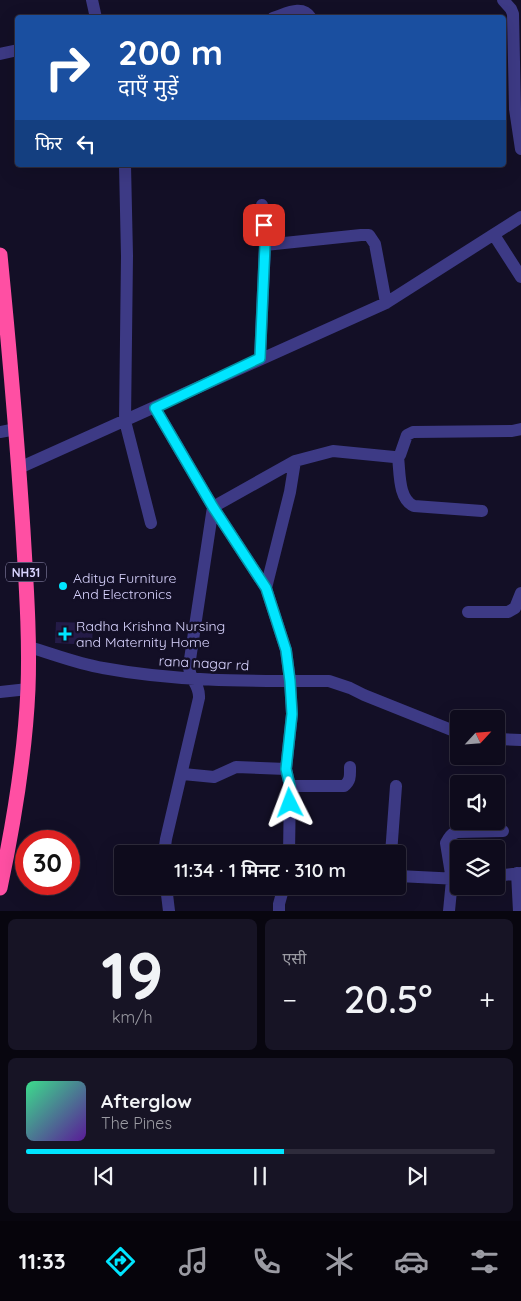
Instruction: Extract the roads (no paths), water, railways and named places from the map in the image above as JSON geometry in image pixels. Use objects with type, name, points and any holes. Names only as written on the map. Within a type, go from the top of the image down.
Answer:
[{"type":"highway","name":"NH31","points":[[0,255],[19,468],[29,647],[22,768],[5,846],[0,888]]},
{"type":"street","points":[[92,0],[95,15]]},
{"type":"street","points":[[503,0],[512,8],[513,14],[509,64],[521,149]]},
{"type":"street","points":[[282,15],[303,10],[309,15]]},
{"type":"street","points":[[0,54],[15,51]]},
{"type":"street","points":[[125,167],[127,256],[125,421],[151,523]]},
{"type":"street","points":[[260,358],[265,245],[262,205]]},
{"type":"street","points":[[19,468],[155,408],[260,358],[386,303],[521,217]]},
{"type":"street","points":[[265,245],[361,234],[369,235],[375,244],[386,303]]},
{"type":"street","points":[[494,235],[521,277]]},
{"type":"street","points":[[155,408],[213,507],[266,588],[286,650],[292,714],[286,769],[290,786],[288,845]]},
{"type":"street","points":[[0,432],[16,428]]},
{"type":"street","points":[[482,511],[414,506],[408,503],[403,495],[398,457],[407,435],[413,432],[512,431],[521,429]]},
{"type":"street","points":[[213,507],[295,461],[333,451],[398,457]]},
{"type":"street","points":[[266,588],[288,501],[295,461]]},
{"type":"street","points":[[165,845],[199,698],[198,686],[192,679],[189,666],[213,507]]},
{"type":"street","points":[[468,612],[512,611],[521,593]]},
{"type":"street","name":"rana nagar rd","points":[[29,647],[101,668],[192,679],[329,681],[339,683],[450,730]]},
{"type":"street","points":[[0,692],[28,689]]},
{"type":"street","points":[[505,739],[521,740]]},
{"type":"street","points":[[183,774],[214,777],[236,766],[286,769]]},
{"type":"street","points":[[290,786],[344,786],[348,784],[350,767]]},
{"type":"street","points":[[392,845],[396,786]]},
{"type":"street","points":[[450,857],[446,843],[452,834],[457,832],[503,832]]},
{"type":"street","points":[[505,875],[519,873],[519,911]]},
{"type":"street","points":[[406,876],[450,879]]},
{"type":"street","points":[[167,895],[169,911]]},
{"type":"street","points":[[279,911],[282,895]]},
{"type":"street","points":[[449,911],[452,895]]},
{"type":"place","name":"Aditya Furniture And Electronics","points":[[63,586]]},
{"type":"place","name":"Radha Krishna Nursing and Maternity Home","points":[[65,634]]}]
